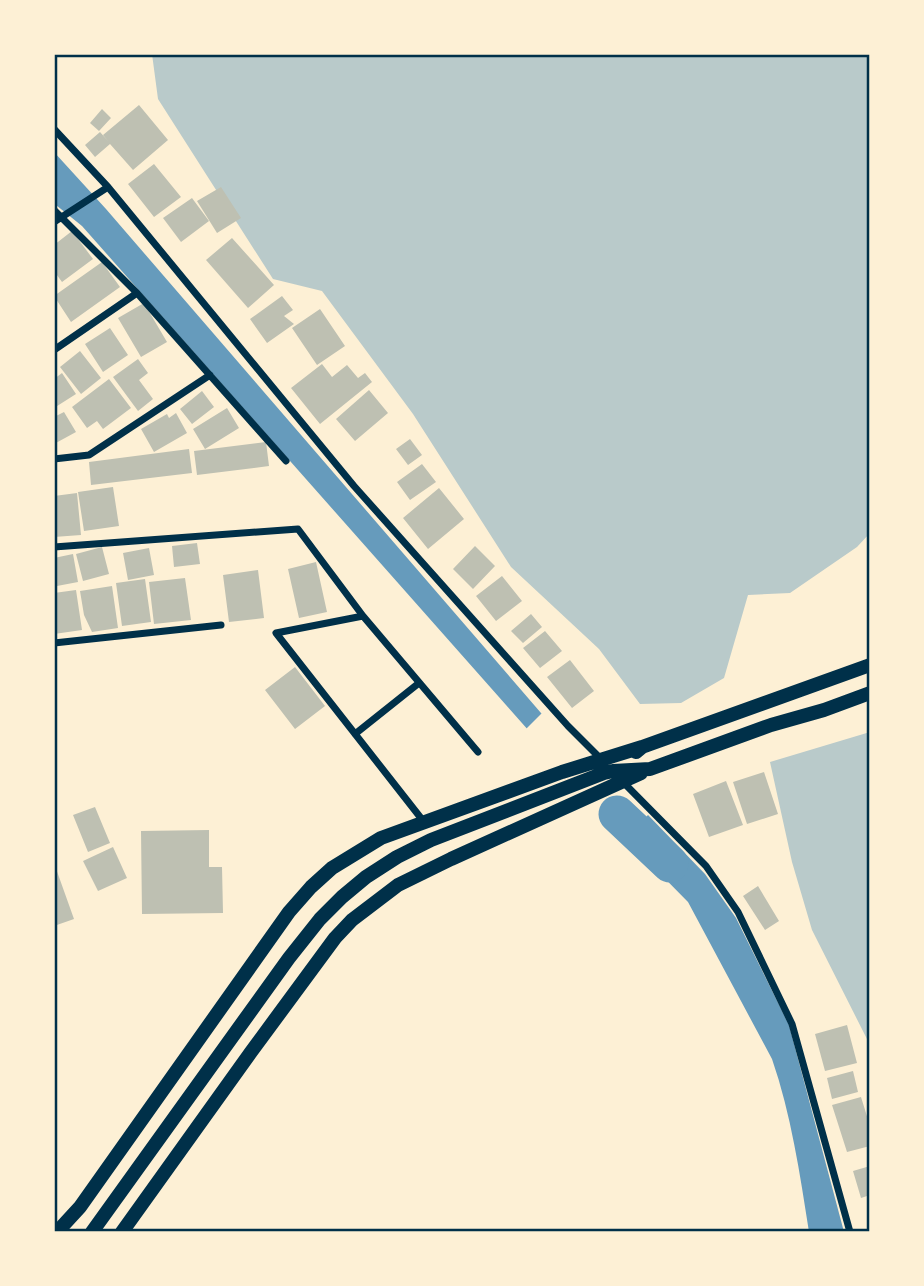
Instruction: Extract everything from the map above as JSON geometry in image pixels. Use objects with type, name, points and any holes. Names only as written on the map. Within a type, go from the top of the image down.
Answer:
[{"type":"main road","points":[[122,1232],[335,939],[352,920],[398,885],[585,798],[609,772],[642,747],[870,665]]},
{"type":"main road","points":[[57,1232],[80,1207],[289,912],[332,868],[372,843],[562,772],[650,769],[870,693]]},
{"type":"main road","points":[[92,1232],[320,919],[366,877],[431,840],[609,772]]},
{"type":"street","points":[[54,129],[108,187],[354,486],[609,772],[706,866],[738,912],[792,1024],[849,1232]]},
{"type":"street","points":[[57,219],[108,187]]},
{"type":"street","points":[[54,210],[57,219],[137,293],[286,461]]},
{"type":"street","points":[[54,350],[137,293]]},
{"type":"street","points":[[54,459],[89,455],[210,375]]},
{"type":"street","points":[[54,547],[298,529],[363,616],[478,752]]},
{"type":"street","points":[[363,616],[276,633],[424,822]]},
{"type":"street","points":[[54,643],[222,625]]},
{"type":"street","points":[[355,734],[419,683]]},
{"type":"shaded area","points":[[152,54],[870,54],[870,533],[857,547],[790,593],[748,595],[724,678],[681,703],[640,704],[599,649],[511,567],[413,414],[322,291],[273,279],[158,99]]},
{"type":"shaded area","points":[[870,732],[870,1045],[812,930],[792,862],[770,762]]},
{"type":"water","points":[[54,152],[541,713],[633,806],[636,813],[620,827],[618,824],[614,827],[82,226],[54,203]]},
{"type":"water","points":[[648,815],[705,874],[736,918],[789,1025],[844,1232],[809,1232],[790,1123],[772,1059],[688,902],[625,838]]},
{"type":"pier","points":[[544,711],[636,806],[602,816],[524,731]]},
{"type":"building","points":[[139,105],[168,140],[133,170],[110,144],[95,157],[85,145],[100,132],[108,141],[103,135]]},
{"type":"building","points":[[102,109],[111,118],[99,131],[90,123]]},
{"type":"building","points":[[154,164],[181,197],[154,217],[128,184]]},
{"type":"building","points":[[221,187],[241,218],[217,233],[197,201]]},
{"type":"building","points":[[192,198],[209,221],[181,242],[163,218]]},
{"type":"building","points":[[72,231],[93,259],[62,282],[54,271],[54,245]]},
{"type":"building","points":[[232,238],[274,285],[248,308],[206,260]]},
{"type":"building","points":[[102,262],[120,287],[71,322],[54,296]]},
{"type":"building","points":[[282,296],[293,310],[284,316],[294,324],[267,343],[250,319]]},
{"type":"building","points":[[144,303],[167,342],[141,357],[118,318]]},
{"type":"building","points":[[320,309],[345,346],[317,365],[292,328]]},
{"type":"building","points":[[110,328],[128,355],[103,372],[85,344]]},
{"type":"building","points":[[80,351],[101,378],[81,394],[60,367]]},
{"type":"building","points":[[138,359],[148,373],[139,380],[153,399],[138,411],[113,377]]},
{"type":"building","points":[[322,364],[332,377],[347,365],[358,378],[365,373],[372,382],[320,424],[291,388]]},
{"type":"building","points":[[62,373],[76,394],[54,408],[54,379]]},
{"type":"building","points":[[109,379],[131,408],[103,429],[97,421],[87,428],[72,407]]},
{"type":"building","points":[[369,390],[388,413],[355,441],[336,419]]},
{"type":"building","points":[[202,391],[214,407],[192,424],[180,409]]},
{"type":"building","points":[[227,408],[239,428],[205,449],[193,429]]},
{"type":"building","points":[[64,412],[76,432],[54,444],[54,417]]},
{"type":"building","points":[[176,413],[187,433],[154,452],[141,429],[167,414],[169,418]]},
{"type":"building","points":[[410,439],[422,455],[408,465],[396,449]]},
{"type":"building","points":[[266,442],[269,466],[197,475],[194,451]]},
{"type":"building","points":[[189,449],[192,473],[91,485],[89,462]]},
{"type":"building","points":[[422,464],[436,482],[410,500],[397,482]]},
{"type":"building","points":[[113,487],[119,526],[84,531],[78,492]]},
{"type":"building","points":[[439,488],[464,519],[428,549],[403,518]]},
{"type":"building","points":[[77,493],[81,535],[54,537],[54,496]]},
{"type":"building","points":[[197,543],[200,564],[174,567],[172,546]]},
{"type":"building","points":[[475,546],[495,566],[473,589],[453,569]]},
{"type":"building","points":[[102,547],[109,574],[83,581],[76,554]]},
{"type":"building","points":[[149,548],[154,575],[128,580],[123,553]]},
{"type":"building","points":[[73,554],[78,582],[57,586],[54,558]]},
{"type":"building","points":[[316,562],[327,612],[299,618],[288,569]]},
{"type":"building","points":[[258,570],[264,618],[229,622],[223,575]]},
{"type":"building","points":[[502,576],[522,601],[496,621],[476,596]]},
{"type":"building","points":[[185,578],[191,620],[154,624],[149,582]]},
{"type":"building","points":[[145,579],[151,622],[122,626],[116,583]]},
{"type":"building","points":[[112,586],[118,628],[92,632],[84,615],[80,591]]},
{"type":"building","points":[[76,590],[82,630],[54,634],[54,593]]},
{"type":"building","points":[[531,614],[542,627],[523,643],[511,631]]},
{"type":"building","points":[[545,631],[562,651],[540,668],[523,648]]},
{"type":"building","points":[[570,660],[594,691],[572,708],[547,677]]},
{"type":"building","points":[[295,667],[325,706],[295,729],[265,690]]},
{"type":"building","points":[[764,772],[778,814],[747,824],[733,782]]},
{"type":"building","points":[[726,781],[743,825],[709,837],[693,794]]},
{"type":"building","points":[[95,807],[110,843],[88,852],[73,815]]},
{"type":"building","points":[[209,830],[209,867],[222,867],[223,913],[142,914],[141,831]]},
{"type":"building","points":[[113,847],[127,878],[98,891],[83,861]]},
{"type":"building","points":[[54,863],[74,919],[54,926]]},
{"type":"building","points":[[758,886],[779,921],[765,930],[743,896]]},
{"type":"building","points":[[847,1025],[857,1063],[825,1071],[815,1034]]},
{"type":"building","points":[[853,1071],[858,1092],[832,1099],[827,1078]]},
{"type":"building","points":[[861,1097],[870,1126],[870,1146],[847,1152],[832,1105]]},
{"type":"building","points":[[870,1166],[870,1195],[861,1198],[853,1171]]},
{"type":"waterway","points":[[617,814],[670,864]]}]
